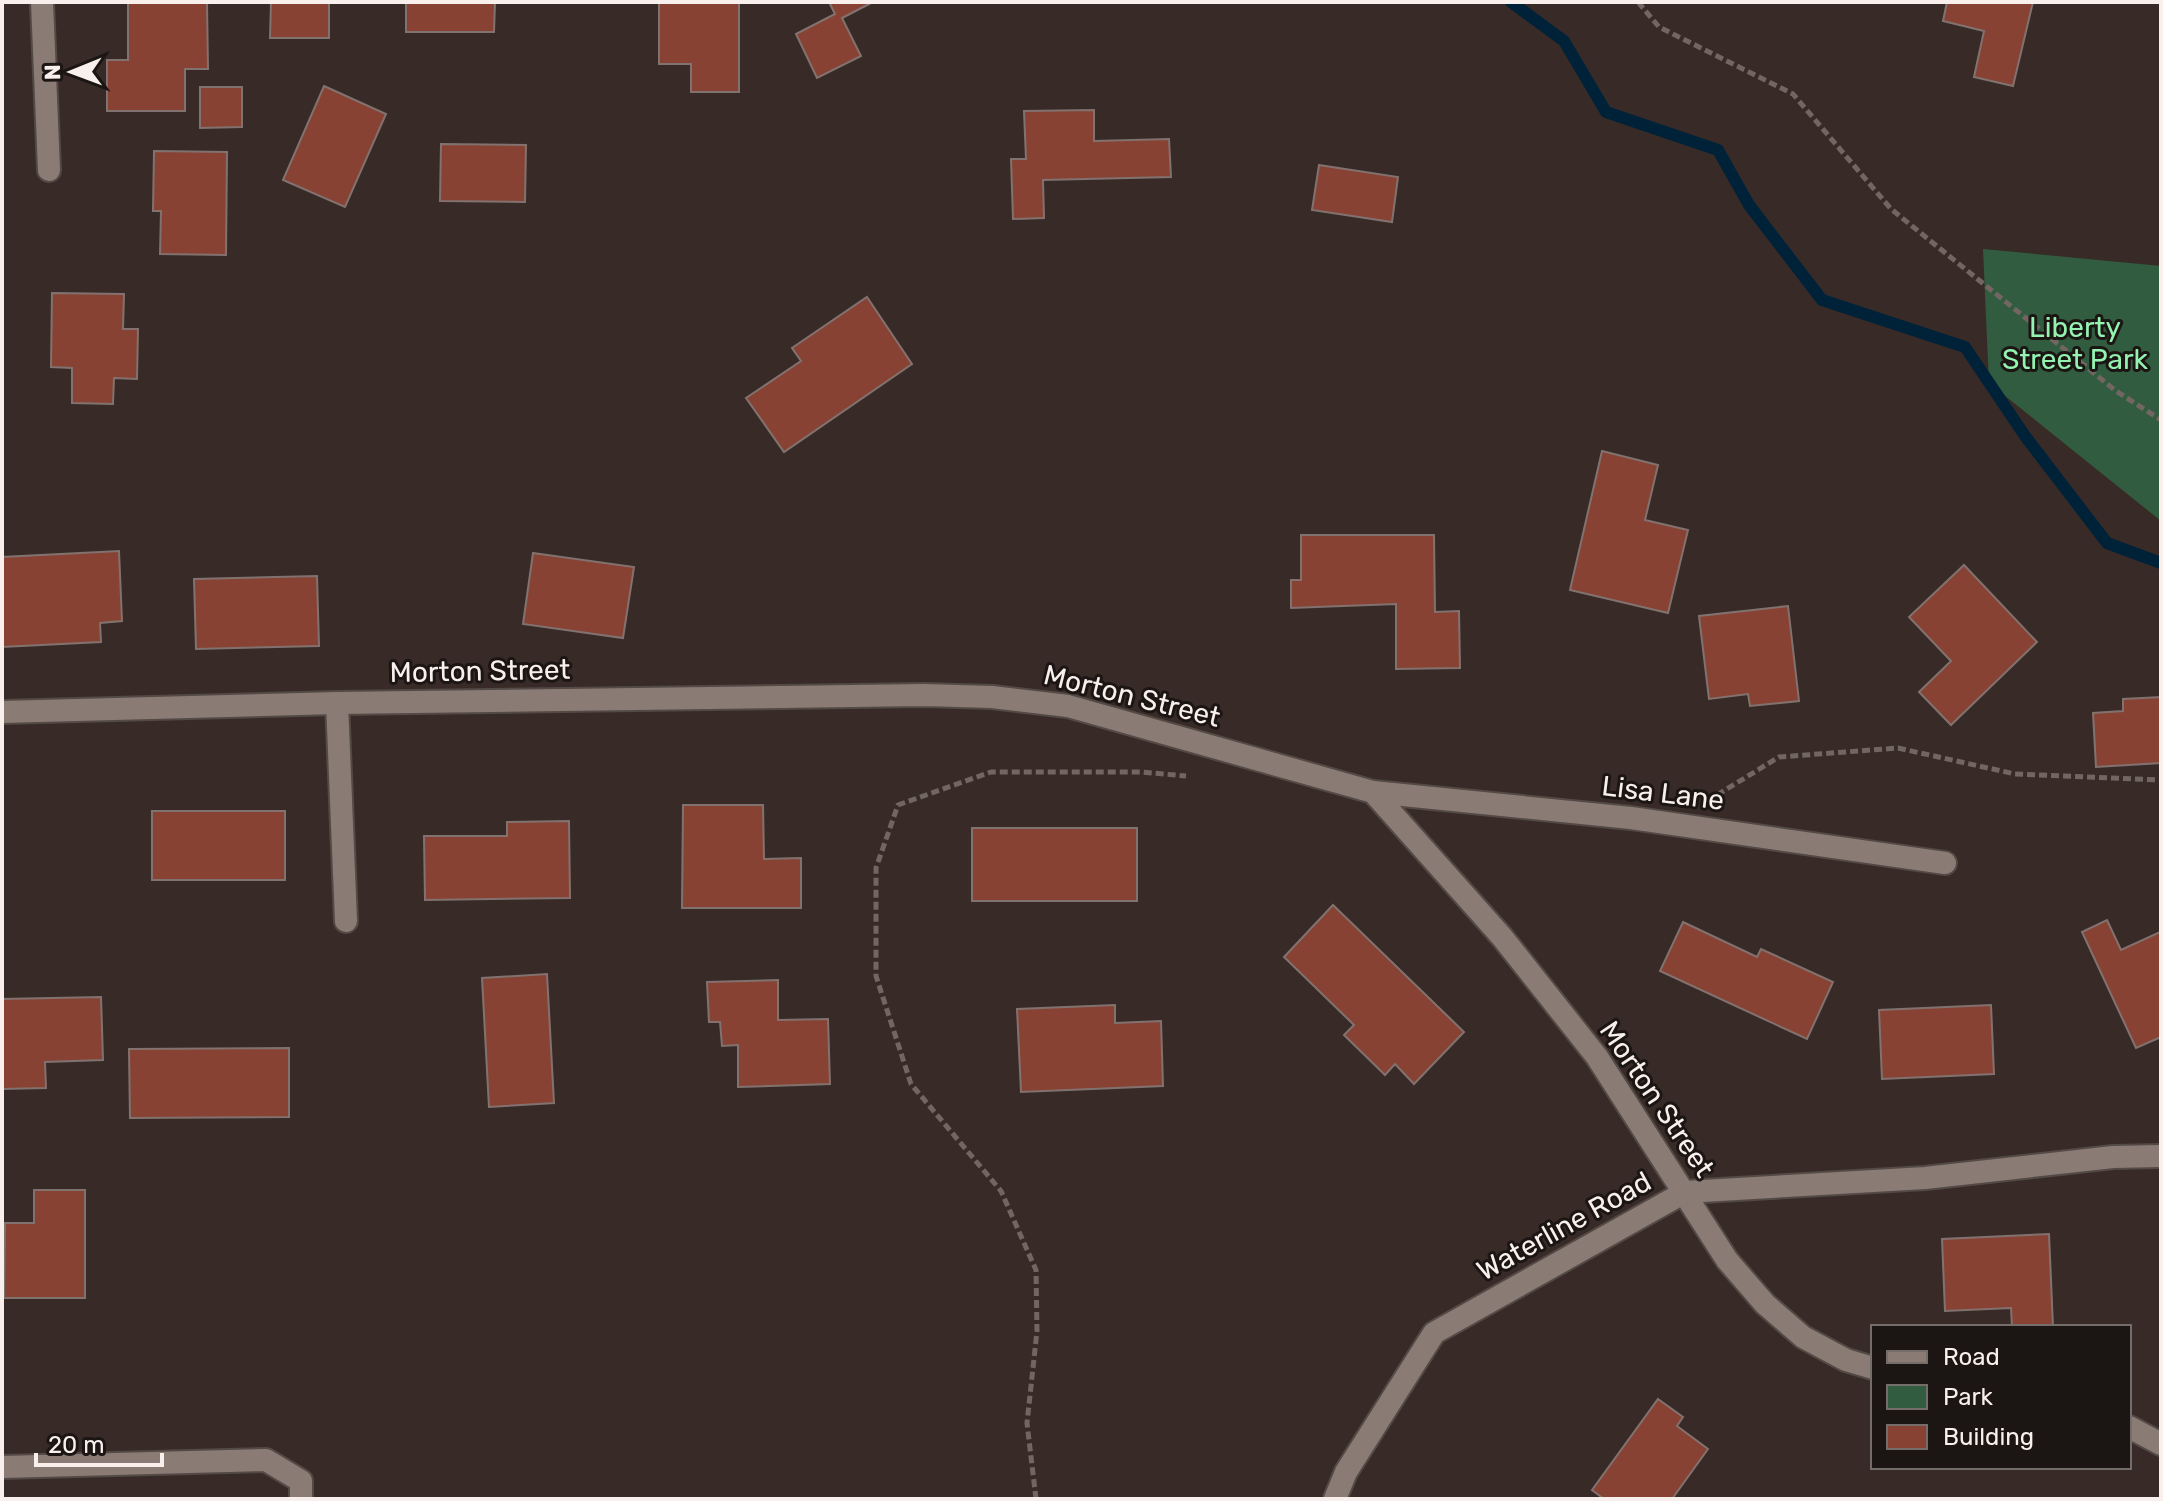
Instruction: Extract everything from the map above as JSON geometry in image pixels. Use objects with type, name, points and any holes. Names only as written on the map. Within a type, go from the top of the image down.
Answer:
[{"type":"street","points":[[42,2],[49,170]]},
{"type":"street","name":"Morton Street","points":[[2,712],[337,703],[924,695],[992,697],[1068,706],[1373,792],[1502,937],[1597,1057],[1685,1192],[1704,1228],[1765,1304],[1803,1337],[1846,1360],[1871,1367]]},
{"type":"street","points":[[337,703],[346,921]]},
{"type":"street","name":"Lisa Lane","points":[[1373,792],[1631,818],[1945,863]]},
{"type":"street","name":"Waterline Road","points":[[1335,1499],[1346,1472],[1434,1333],[1685,1192],[1925,1178],[2113,1157],[2161,1156]]},
{"type":"street","points":[[2131,1428],[2161,1444]]},
{"type":"street","points":[[2,1467],[266,1460],[301,1481],[301,1499]]},
{"type":"path","points":[[1638,2],[1659,27],[1793,94],[1891,209],[2116,391],[2161,420]]},
{"type":"path","points":[[1707,798],[1722,794],[1779,757],[1898,748],[2015,774],[2161,780]]},
{"type":"path","points":[[1036,1499],[1027,1423],[1037,1331],[1036,1270],[1001,1191],[911,1084],[876,976],[876,868],[898,805],[991,772],[1141,772],[1187,776]]},
{"type":"green space","name":"Liberty Street Park","points":[[1983,249],[2161,266],[2161,521],[1989,383]]},
{"type":"building","points":[[128,2],[207,2],[208,69],[185,69],[185,111],[107,111],[107,60],[128,60]]},
{"type":"building","points":[[271,2],[329,2],[329,38],[270,38]]},
{"type":"building","points":[[406,2],[495,2],[494,32],[406,32]]},
{"type":"building","points":[[659,2],[739,2],[739,92],[691,92],[691,64],[659,64]]},
{"type":"building","points":[[829,2],[873,2],[842,18],[861,56],[817,78],[796,34],[835,14]]},
{"type":"building","points":[[1947,2],[2033,2],[2013,86],[1974,77],[1984,31],[1943,21]]},
{"type":"building","points":[[324,86],[386,114],[345,207],[283,180]]},
{"type":"building","points":[[200,87],[242,87],[242,127],[200,128]]},
{"type":"building","points":[[1094,110],[1094,141],[1169,139],[1171,177],[1043,180],[1044,218],[1013,219],[1011,159],[1026,159],[1024,111]]},
{"type":"building","points":[[441,144],[526,145],[525,202],[440,201]]},
{"type":"building","points":[[154,151],[227,152],[226,255],[160,254],[161,211],[153,211]]},
{"type":"building","points":[[1319,165],[1398,177],[1392,222],[1312,210]]},
{"type":"building","points":[[52,293],[124,294],[123,329],[138,329],[137,379],[114,378],[113,404],[72,403],[72,368],[51,367]]},
{"type":"building","points":[[867,297],[912,364],[784,452],[746,398],[801,361],[792,348]]},
{"type":"building","points":[[1602,451],[1658,465],[1645,520],[1688,530],[1668,613],[1570,590]]},
{"type":"building","points":[[1301,535],[1434,535],[1435,612],[1459,611],[1460,668],[1396,669],[1396,604],[1291,608],[1291,580],[1301,580]]},
{"type":"building","points":[[119,551],[122,621],[100,623],[101,642],[2,647],[2,557]]},
{"type":"building","points":[[533,553],[634,567],[623,638],[523,624]]},
{"type":"building","points":[[1964,565],[2037,642],[1951,725],[1919,692],[1951,661],[1909,617]]},
{"type":"building","points":[[317,576],[319,646],[196,649],[194,579]]},
{"type":"building","points":[[1788,606],[1799,701],[1750,706],[1748,694],[1709,699],[1699,616]]},
{"type":"building","points":[[2161,697],[2161,763],[2096,767],[2093,713],[2123,711],[2123,699]]},
{"type":"building","points":[[683,805],[763,805],[764,859],[801,858],[801,908],[682,908]]},
{"type":"building","points":[[152,811],[285,811],[285,880],[152,880]]},
{"type":"building","points":[[569,821],[570,898],[425,900],[424,836],[507,836],[507,822]]},
{"type":"building","points":[[972,828],[1137,828],[1137,901],[972,901]]},
{"type":"building","points":[[1333,905],[1464,1032],[1414,1084],[1395,1064],[1385,1075],[1344,1035],[1354,1025],[1284,957]]},
{"type":"building","points":[[2107,920],[2121,950],[2161,934],[2161,1037],[2136,1048],[2082,932]]},
{"type":"building","points":[[1683,922],[1757,957],[1761,949],[1833,982],[1807,1039],[1660,971]]},
{"type":"building","points":[[547,974],[554,1103],[489,1107],[482,978]]},
{"type":"building","points":[[778,980],[778,1020],[828,1019],[830,1084],[738,1087],[738,1045],[722,1046],[720,1022],[709,1022],[707,982]]},
{"type":"building","points":[[101,997],[103,1060],[45,1062],[46,1088],[2,1089],[2,999]]},
{"type":"building","points":[[1115,1005],[1115,1023],[1161,1021],[1163,1086],[1021,1092],[1017,1009]]},
{"type":"building","points":[[1991,1005],[1994,1074],[1882,1079],[1879,1010]]},
{"type":"building","points":[[289,1048],[289,1117],[130,1118],[129,1049]]},
{"type":"building","points":[[34,1190],[85,1190],[85,1298],[4,1298],[5,1223],[34,1223]]},
{"type":"building","points":[[2049,1234],[2053,1325],[2012,1325],[2011,1308],[1945,1311],[1942,1239]]},
{"type":"building","points":[[1658,1399],[1683,1417],[1677,1426],[1708,1449],[1672,1499],[1604,1499],[1592,1490]]},
{"type":"waterway","points":[[1511,2],[1564,41],[1606,112],[1718,150],[1749,205],[1822,300],[1965,347],[2025,436],[2107,543],[2161,563]]}]
